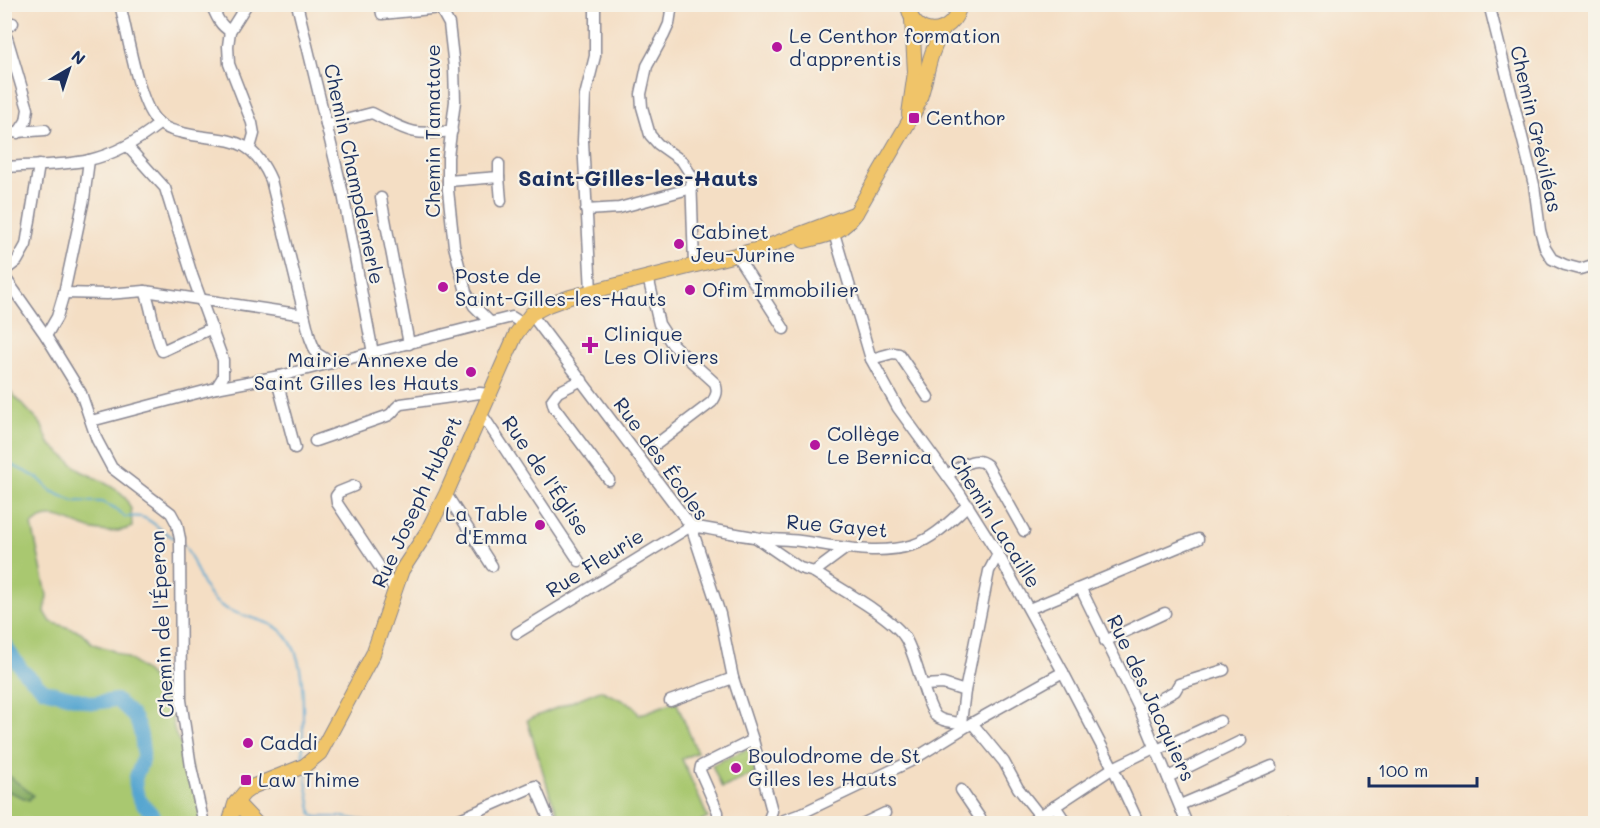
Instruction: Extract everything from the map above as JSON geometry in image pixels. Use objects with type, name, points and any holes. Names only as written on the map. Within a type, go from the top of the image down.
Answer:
[{"type":"main road","points":[[907,125],[915,72],[912,20],[908,4]]},
{"type":"main road","points":[[763,248],[790,245],[834,233],[845,226],[907,125],[922,95],[932,49],[943,30],[952,24],[958,15],[960,4]]},
{"type":"main road","points":[[912,20],[926,30],[943,30]]},
{"type":"main road","points":[[527,319],[548,305],[591,291],[763,248],[851,215]]},
{"type":"main road","name":"Rue Joseph Hubert","points":[[236,802],[254,786],[304,766],[320,753],[373,654],[402,570],[427,532],[446,494],[489,394],[527,319]]},
{"type":"main road","points":[[229,824],[236,802],[257,824]]},
{"type":"street","points":[[120,4],[142,94],[159,124],[183,133],[227,140],[250,148],[265,165],[271,180],[304,315],[316,353],[332,363]]},
{"type":"street","points":[[210,4],[223,27],[230,31]]},
{"type":"street","points":[[248,4],[230,31],[228,46],[229,64],[252,123],[254,134],[250,148]]},
{"type":"street","name":"Chemin Champdemerle","points":[[297,4],[343,194],[373,353]]},
{"type":"street","points":[[381,9],[476,4]]},
{"type":"street","points":[[591,291],[583,129],[585,96],[595,56],[595,4]]},
{"type":"street","points":[[672,4],[669,24],[645,74],[641,94],[642,107],[650,135],[687,166],[691,175],[694,266]]},
{"type":"street","name":"Chemin Gréviléas","points":[[1489,4],[1533,185],[1545,248],[1552,259],[1580,269],[1596,264]]},
{"type":"street","name":"Chemin Tamatave","points":[[440,7],[449,24],[454,68],[455,101],[448,157],[450,218],[459,270],[466,292],[474,306],[490,322]]},
{"type":"street","points":[[4,38],[8,38],[28,109],[26,121],[18,133]]},
{"type":"street","points":[[326,125],[372,113],[413,133],[452,131]]},
{"type":"street","points":[[4,167],[89,160],[127,146],[159,124]]},
{"type":"street","points":[[4,133],[45,130]]},
{"type":"street","points":[[127,146],[165,188],[186,256],[223,360],[223,377],[216,388]]},
{"type":"street","points":[[46,336],[57,316],[64,293],[84,199],[89,160]]},
{"type":"street","points":[[498,164],[501,201]]},
{"type":"street","points":[[4,271],[17,261],[26,244],[39,165]]},
{"type":"street","points":[[448,181],[499,177]]},
{"type":"street","points":[[586,210],[619,208],[692,188]]},
{"type":"street","points":[[381,198],[409,344]]},
{"type":"street","name":"Chemin Lacaille","points":[[834,233],[872,359],[898,408],[968,505],[998,554],[1063,672],[1139,824]]},
{"type":"street","points":[[736,255],[784,329]]},
{"type":"street","name":"Chemin de l'Éperon","points":[[4,276],[46,336],[81,393],[97,440],[112,468],[171,513],[177,524],[180,539],[181,700],[191,767],[204,824]]},
{"type":"street","points":[[648,277],[659,324],[672,344],[715,383],[717,389],[717,396],[711,402],[658,443]]},
{"type":"street","points":[[64,293],[107,294],[145,291],[304,315]]},
{"type":"street","points":[[145,291],[152,309],[156,338],[162,351],[212,328]]},
{"type":"street","points":[[91,421],[216,388],[280,376],[490,322],[512,317],[527,319]]},
{"type":"street","name":"Rue des Écoles","points":[[527,319],[543,331],[582,380],[691,526],[720,614],[733,678],[772,811],[766,824]]},
{"type":"street","points":[[872,359],[893,353],[899,354],[928,397]]},
{"type":"street","points":[[280,376],[279,388],[294,448]]},
{"type":"street","points":[[582,380],[558,392],[552,400],[554,406],[609,480]]},
{"type":"street","points":[[315,441],[392,414],[401,404],[480,393],[489,394]]},
{"type":"street","name":"Rue de l'Église","points":[[480,416],[485,419],[579,561]]},
{"type":"street","points":[[947,475],[973,460],[983,462],[987,465],[1024,531]]},
{"type":"street","points":[[354,486],[339,492],[336,496],[337,502],[395,590]]},
{"type":"street","points":[[446,494],[492,566]]},
{"type":"street","name":"Rue Gayet","points":[[691,526],[845,549],[882,550],[913,545],[935,534],[968,505]]},
{"type":"street","name":"Rue Fleurie","points":[[518,633],[691,526]]},
{"type":"street","points":[[755,537],[780,556],[800,568],[814,572],[890,621],[905,637],[934,716],[947,723],[967,724]]},
{"type":"street","points":[[780,556],[785,539]]},
{"type":"street","points":[[1029,609],[1198,539]]},
{"type":"street","points":[[814,572],[845,549]]},
{"type":"street","points":[[998,554],[989,571],[965,691],[967,724],[1004,762],[1018,788],[1040,816]]},
{"type":"street","name":"Rue des Jacquiers","points":[[1081,589],[1140,710],[1187,824]]},
{"type":"street","points":[[1105,641],[1165,613]]},
{"type":"street","points":[[1140,710],[1175,691],[1179,684],[1224,670]]},
{"type":"street","points":[[773,824],[798,815],[909,762],[967,724],[1063,672]]},
{"type":"street","points":[[670,701],[733,678]]},
{"type":"street","points":[[923,685],[944,684],[965,691]]},
{"type":"street","points":[[1028,824],[1113,768],[1220,721]]},
{"type":"street","points":[[714,821],[718,813],[700,771],[702,766],[753,740]]},
{"type":"street","points":[[1168,777],[1241,741]]},
{"type":"street","points":[[1180,805],[1272,766]]},
{"type":"street","points":[[444,824],[535,786],[551,824]]},
{"type":"street","points":[[961,790],[984,824]]},
{"type":"street","points":[[1055,806],[1067,824]]},
{"type":"street","points":[[862,824],[885,813]]},
{"type":"green space","points":[[4,385],[41,424],[49,443],[81,471],[117,490],[126,499],[131,509],[132,527],[118,531],[94,530],[55,517],[47,517],[32,525],[47,595],[45,612],[51,622],[81,632],[93,644],[128,658],[161,687],[170,709],[175,733],[191,767],[204,823],[5,823]]},
{"type":"green space","points":[[600,690],[633,705],[639,715],[676,701],[697,752],[682,759],[708,818],[696,824],[562,823],[550,795],[527,720]]},
{"type":"green space","name":"Boulodrome de St Gilles les Hauts","points":[[751,747],[760,771],[722,788],[712,765]]},
{"type":"green space","points":[[5,775],[33,795],[29,800],[5,790]]},
{"type":"waterway","points":[[4,461],[38,478],[51,491],[66,498],[73,501],[102,502],[115,508],[125,517],[145,518],[175,538]]},
{"type":"waterway","points":[[184,545],[203,586],[212,598],[224,608],[270,624],[284,634],[294,648],[302,685],[303,761]]},
{"type":"waterway","points":[[4,640],[23,671],[44,690],[93,703],[116,700],[127,709],[137,724],[141,736],[143,754],[136,777],[137,793],[158,824]]},
{"type":"waterway","points":[[308,770],[306,780],[312,815],[342,817],[382,824]]},
{"type":"place","name":"Le Centhor formation d'apprentis","points":[[777,47]]},
{"type":"place","name":"Centhor","points":[[914,118]]},
{"type":"place","name":"Cabinet Jeu-Jurine","points":[[679,244]]},
{"type":"place","name":"Poste de Saint-Gilles-les-Hauts","points":[[443,287]]},
{"type":"place","name":"Ofim Immobilier","points":[[690,290]]},
{"type":"place","name":"Clinique Les Oliviers","points":[[590,345]]},
{"type":"place","name":"Mairie Annexe de Saint Gilles les Hauts","points":[[471,372]]},
{"type":"place","name":"Collège Le Bernica","points":[[815,445]]},
{"type":"place","name":"La Table d'Emma","points":[[540,525]]},
{"type":"place","name":"Caddi","points":[[248,743]]},
{"type":"place","name":"Boulodrome de St Gilles les Hauts","points":[[736,768]]},
{"type":"place","name":"Law Thime","points":[[246,780]]},
{"type":"district","name":"Saint-Gilles-les-Hauts","points":[[638,178]]}]
